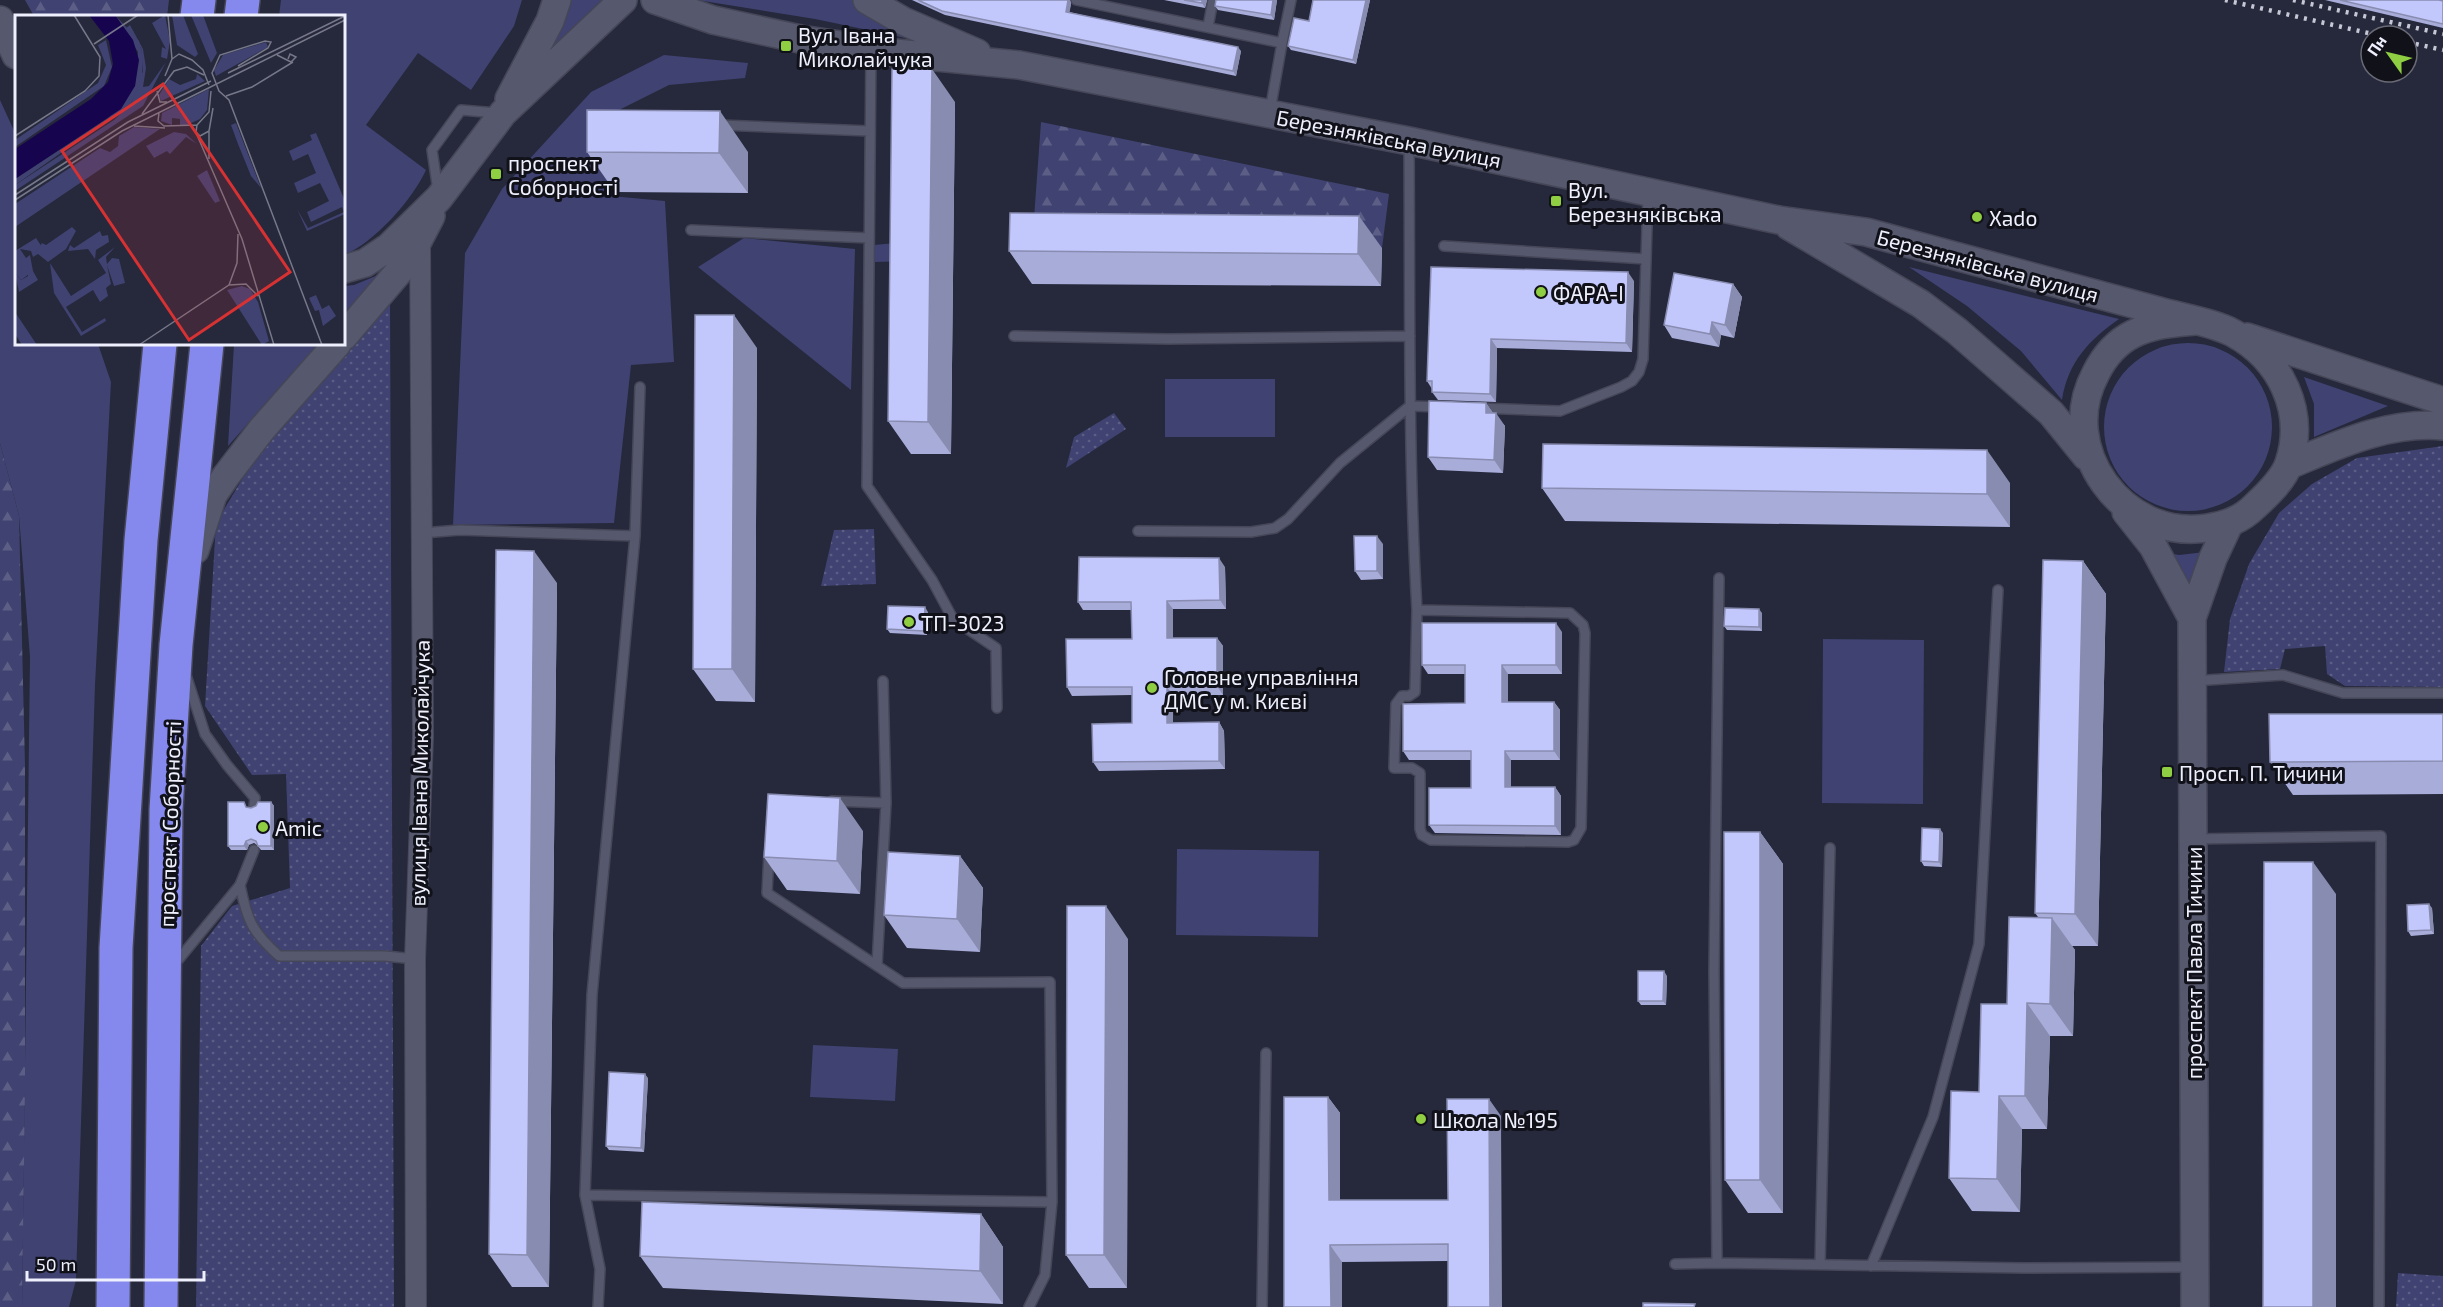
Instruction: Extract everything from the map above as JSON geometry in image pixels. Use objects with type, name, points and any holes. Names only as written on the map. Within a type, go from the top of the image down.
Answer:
[{"type":"highway","points":[[197,15],[199,0]]},
{"type":"highway","points":[[241,15],[243,0]]},
{"type":"highway","name":"проспект Соборності","points":[[113,1307],[116,948],[141,540],[160,345]]},
{"type":"highway","name":"проспект Соборності","points":[[166,1301],[166,810],[176,645],[207,345]]},
{"type":"street","name":"вулиця Івана Миколайчука","points":[[503,113],[550,21],[557,0]]},
{"type":"street","name":"вулиця Івана Миколайчука","points":[[345,269],[365,263],[389,247],[439,198],[503,113],[623,0]]},
{"type":"street","name":"Березняківська вулиця","points":[[655,0],[713,20],[800,39],[998,62],[1409,141],[1779,220],[1866,232],[2195,321]]},
{"type":"street","name":"Березняківська вулиця","points":[[867,0],[903,21],[998,62]]},
{"type":"street","points":[[0,20],[15,53]]},
{"type":"street","name":"вулиця Івана Миколайчука","points":[[345,335],[406,262],[420,239],[439,198]]},
{"type":"street","name":"Березняківська вулиця","points":[[1779,220],[1921,304],[1957,331],[2051,413],[2090,461]]},
{"type":"street","name":"вулиця Івана Миколайчука","points":[[416,1307],[416,959],[423,736],[420,239]]},
{"type":"street","points":[[2232,332],[2259,352],[2278,372],[2285,385],[2293,406],[2294,437],[2289,465],[2251,511],[2229,524],[2196,530],[2165,527],[2144,518],[2112,495],[2090,461],[2082,423],[2086,390],[2104,357],[2131,335],[2157,325],[2195,321],[2232,332],[2443,401]]},
{"type":"street","points":[[142,345],[155,384]]},
{"type":"street","points":[[181,597],[213,495],[262,429],[336,345]]},
{"type":"street","points":[[2289,465],[2350,440],[2382,430],[2425,424],[2443,426]]},
{"type":"street","name":"проспект Павла Тичини","points":[[2112,495],[2153,546],[2192,618]]},
{"type":"street","name":"проспект Павла Тичини","points":[[2195,1307],[2192,618],[2213,558],[2229,524]]},
{"type":"lane","points":[[1076,0],[1282,43]]},
{"type":"lane","points":[[1208,27],[1213,0]]},
{"type":"lane","points":[[1269,114],[1291,0]]},
{"type":"lane","points":[[872,49],[867,486],[932,579],[953,619],[996,648],[997,708]]},
{"type":"lane","points":[[709,125],[870,131]]},
{"type":"lane","points":[[1409,141],[1412,528],[1417,610],[1415,692],[1409,696],[1402,696],[1396,704],[1394,768],[1412,768],[1420,773],[1422,778],[1420,830],[1422,835],[1431,840],[1568,842],[1574,840],[1581,828],[1585,633],[1583,624],[1570,613],[1417,610]]},
{"type":"lane","points":[[1465,408],[1560,411],[1632,381],[1639,372],[1643,359],[1648,192]]},
{"type":"lane","points":[[691,230],[869,238]]},
{"type":"lane","points":[[1444,246],[1646,259]]},
{"type":"lane","points":[[1014,336],[1168,339],[1410,336]]},
{"type":"lane","points":[[598,1307],[600,1269],[585,1195],[592,995],[635,536],[640,387]]},
{"type":"lane","points":[[1138,531],[1251,532],[1275,528],[1288,519],[1340,463],[1410,406],[1453,408]]},
{"type":"lane","points":[[421,534],[460,530],[635,536]]},
{"type":"lane","points":[[1717,1263],[1714,971],[1719,578]]},
{"type":"lane","points":[[1871,1266],[1933,1117],[1978,944],[1998,590]]},
{"type":"lane","points":[[176,645],[205,734],[255,798],[254,806]]},
{"type":"lane","points":[[2192,682],[2283,675],[2343,693],[2443,693]]},
{"type":"lane","points":[[877,966],[886,803],[883,681]]},
{"type":"lane","points":[[831,801],[886,803]]},
{"type":"lane","points":[[2192,839],[2381,836],[2379,1307]]},
{"type":"lane","points":[[769,847],[767,893],[903,983],[1050,982],[1052,1202],[1045,1275],[1029,1307]]},
{"type":"lane","points":[[1820,1265],[1830,848]]},
{"type":"lane","points":[[165,976],[240,885],[254,850]]},
{"type":"lane","points":[[240,885],[245,913],[259,938],[279,956],[385,956],[416,959]]},
{"type":"lane","points":[[1262,1307],[1266,1053]]},
{"type":"lane","points":[[585,1195],[1052,1202]]},
{"type":"lane","points":[[1675,1264],[2194,1267]]},
{"type":"green space","points":[[25,0],[169,0],[167,15],[33,15]]},
{"type":"green space","points":[[281,0],[522,0],[514,26],[471,90],[418,53],[366,125],[426,170],[412,194],[391,219],[368,241],[345,254],[345,15],[279,15]]},
{"type":"green space","points":[[569,0],[607,0],[545,56]]},
{"type":"green space","points":[[697,0],[852,0],[925,42],[815,19]]},
{"type":"green space","points":[[664,55],[748,63],[745,78],[669,85],[613,113],[611,196],[665,201],[674,362],[631,365],[614,523],[453,525],[465,253],[502,189],[591,92]]},
{"type":"green space","points":[[0,100],[15,133],[15,345],[98,345],[111,382],[95,685],[76,1280],[69,1307],[22,1307],[30,657],[19,516],[0,443]]},
{"type":"green space","points":[[1041,122],[1389,194],[1382,248],[1032,246]]},
{"type":"green space","points":[[744,238],[855,249],[851,390],[698,267]]},
{"type":"green space","points":[[906,242],[907,261],[875,262],[874,245]]},
{"type":"green space","points":[[1909,267],[2119,319],[2098,335],[2082,353],[2069,374],[2062,400],[2021,351],[1967,306]]},
{"type":"green space","points":[[383,273],[345,316],[345,286],[354,285]]},
{"type":"green space","points":[[390,300],[394,1307],[196,1307],[201,946],[232,906],[290,888],[286,774],[252,775],[205,706],[216,523],[266,439]]},
{"type":"green space","points":[[2188,343],[2220,350],[2235,357],[2247,368],[2258,380],[2265,395],[2272,427],[2265,459],[2258,474],[2247,486],[2235,497],[2220,504],[2188,511],[2156,504],[2141,497],[2129,486],[2118,474],[2111,459],[2104,427],[2111,395],[2118,380],[2129,368],[2141,357],[2156,350]]},
{"type":"green space","points":[[234,345],[318,345],[228,446]]},
{"type":"green space","points":[[2304,377],[2388,406],[2314,437],[2314,404]]},
{"type":"green space","points":[[1165,379],[1275,379],[1275,437],[1165,437]]},
{"type":"green space","points":[[1114,413],[1126,429],[1066,468],[1074,437]]},
{"type":"green space","points":[[0,443],[19,516],[25,765],[22,1307],[0,1307]]},
{"type":"green space","points":[[2443,446],[2443,687],[2345,686],[2327,674],[2325,646],[2285,649],[2280,669],[2224,672],[2230,619],[2249,564],[2279,513],[2312,484],[2357,458]]},
{"type":"green space","points":[[874,529],[876,584],[821,586],[834,530]]},
{"type":"green space","points":[[2163,552],[2179,555],[2205,552],[2192,607]]},
{"type":"green space","points":[[1823,639],[1924,640],[1923,804],[1822,803]]},
{"type":"green space","points":[[1177,849],[1319,851],[1318,937],[1176,935]]},
{"type":"green space","points":[[813,1045],[898,1049],[895,1101],[810,1097]]},
{"type":"green space","points":[[2398,1273],[2443,1276],[2443,1307],[2396,1307]]},
{"type":"building","points":[[918,0],[1068,0],[1066,12],[1238,47],[1233,71],[942,11]]},
{"type":"building","points":[[1184,0],[1202,0],[1202,3]]},
{"type":"building","points":[[1216,0],[1273,0],[1271,15],[1215,6]]},
{"type":"building","points":[[1313,0],[1366,0],[1353,60],[1288,46],[1294,18],[1309,21]]},
{"type":"building","points":[[2340,0],[2439,0],[2443,1],[2443,24]]},
{"type":"building","points":[[892,69],[932,69],[928,422],[888,421]]},
{"type":"building","points":[[587,110],[720,111],[719,153],[587,152]]},
{"type":"building","points":[[1010,213],[1359,216],[1358,254],[1009,251]]},
{"type":"building","points":[[1431,267],[1628,272],[1626,343],[1491,339],[1490,394],[1432,392],[1432,381],[1427,381]]},
{"type":"building","points":[[1674,273],[1733,284],[1725,325],[1712,322],[1710,334],[1664,325]]},
{"type":"building","points":[[695,315],[734,315],[732,669],[693,669]]},
{"type":"building","points":[[1429,401],[1486,403],[1486,413],[1496,413],[1494,460],[1428,457]]},
{"type":"building","points":[[1543,444],[1987,450],[1987,494],[1542,488]]},
{"type":"building","points":[[1354,536],[1377,536],[1377,571],[1355,571]]},
{"type":"building","points":[[496,550],[534,551],[527,1255],[489,1254]]},
{"type":"building","points":[[1079,557],[1219,558],[1220,600],[1167,601],[1167,638],[1217,638],[1217,686],[1167,687],[1167,723],[1219,722],[1219,761],[1093,762],[1092,724],[1132,723],[1132,687],[1067,687],[1066,639],[1132,639],[1131,602],[1078,602]]},
{"type":"building","points":[[2043,560],[2083,561],[2075,914],[2035,913]]},
{"type":"building","name":"ТП-3023","points":[[888,606],[925,607],[924,631],[887,629]]},
{"type":"building","points":[[1725,608],[1759,609],[1759,627],[1724,626]]},
{"type":"building","points":[[1422,623],[1556,623],[1556,665],[1502,665],[1502,702],[1554,702],[1554,751],[1505,751],[1505,787],[1555,787],[1555,826],[1429,825],[1429,788],[1471,788],[1471,751],[1403,751],[1403,704],[1465,703],[1465,665],[1422,665]]},
{"type":"building","points":[[2269,714],[2443,714],[2443,761],[2270,762]]},
{"type":"building","points":[[768,794],[840,798],[837,861],[764,857]]},
{"type":"building","points":[[228,802],[244,802],[246,807],[251,808],[258,802],[271,802],[271,846],[258,846],[256,841],[251,839],[246,841],[244,846],[228,846]]},
{"type":"building","points":[[1922,828],[1940,829],[1939,862],[1921,861]]},
{"type":"building","points":[[1724,832],[1760,832],[1760,1180],[1725,1180]]},
{"type":"building","points":[[888,852],[960,856],[957,919],[884,915]]},
{"type":"building","points":[[2264,862],[2313,862],[2313,1307],[2263,1307]]},
{"type":"building","points":[[2429,904],[2431,930],[2408,931],[2407,905]]},
{"type":"building","points":[[1067,906],[1106,906],[1104,1255],[1066,1255]]},
{"type":"building","points":[[2009,917],[2052,918],[2050,1004],[2027,1003],[2025,1096],[1999,1096],[1997,1179],[1949,1178],[1951,1091],[1979,1092],[1981,1004],[2007,1004]]},
{"type":"building","points":[[1638,971],[1664,971],[1663,1001],[1638,1001]]},
{"type":"building","points":[[609,1072],[645,1074],[641,1148],[606,1146]]},
{"type":"building","points":[[1284,1097],[1328,1097],[1329,1200],[1448,1200],[1447,1099],[1489,1099],[1490,1307],[1448,1307],[1448,1244],[1330,1245],[1331,1307],[1284,1307]]},
{"type":"building","points":[[642,1202],[981,1214],[980,1271],[640,1256]]},
{"type":"building","points":[[1643,1303],[1695,1304],[1694,1307],[1643,1307]]},
{"type":"railway","points":[[2225,0],[2359,31]]},
{"type":"railway","points":[[2293,0],[2443,34]]},
{"type":"railway","points":[[2419,45],[2443,50]]},
{"type":"place","name":"Вул. Івана Миколайчука","points":[[786,46]]},
{"type":"place","name":"проспект Соборності","points":[[496,174]]},
{"type":"place","name":"Вул. Березняківська","points":[[1556,201]]},
{"type":"place","name":"Xado","points":[[1977,217]]},
{"type":"place","name":"ФАРА-І","points":[[1541,292]]},
{"type":"place","name":"ТП-3023","points":[[909,622]]},
{"type":"place","name":"Головне управління ДМС у м. Києві","points":[[1152,688]]},
{"type":"place","name":"Просп. П. Тичини","points":[[2167,772]]},
{"type":"place","name":"Amic","points":[[263,827]]},
{"type":"place","name":"Школа №195","points":[[1421,1119]]}]
